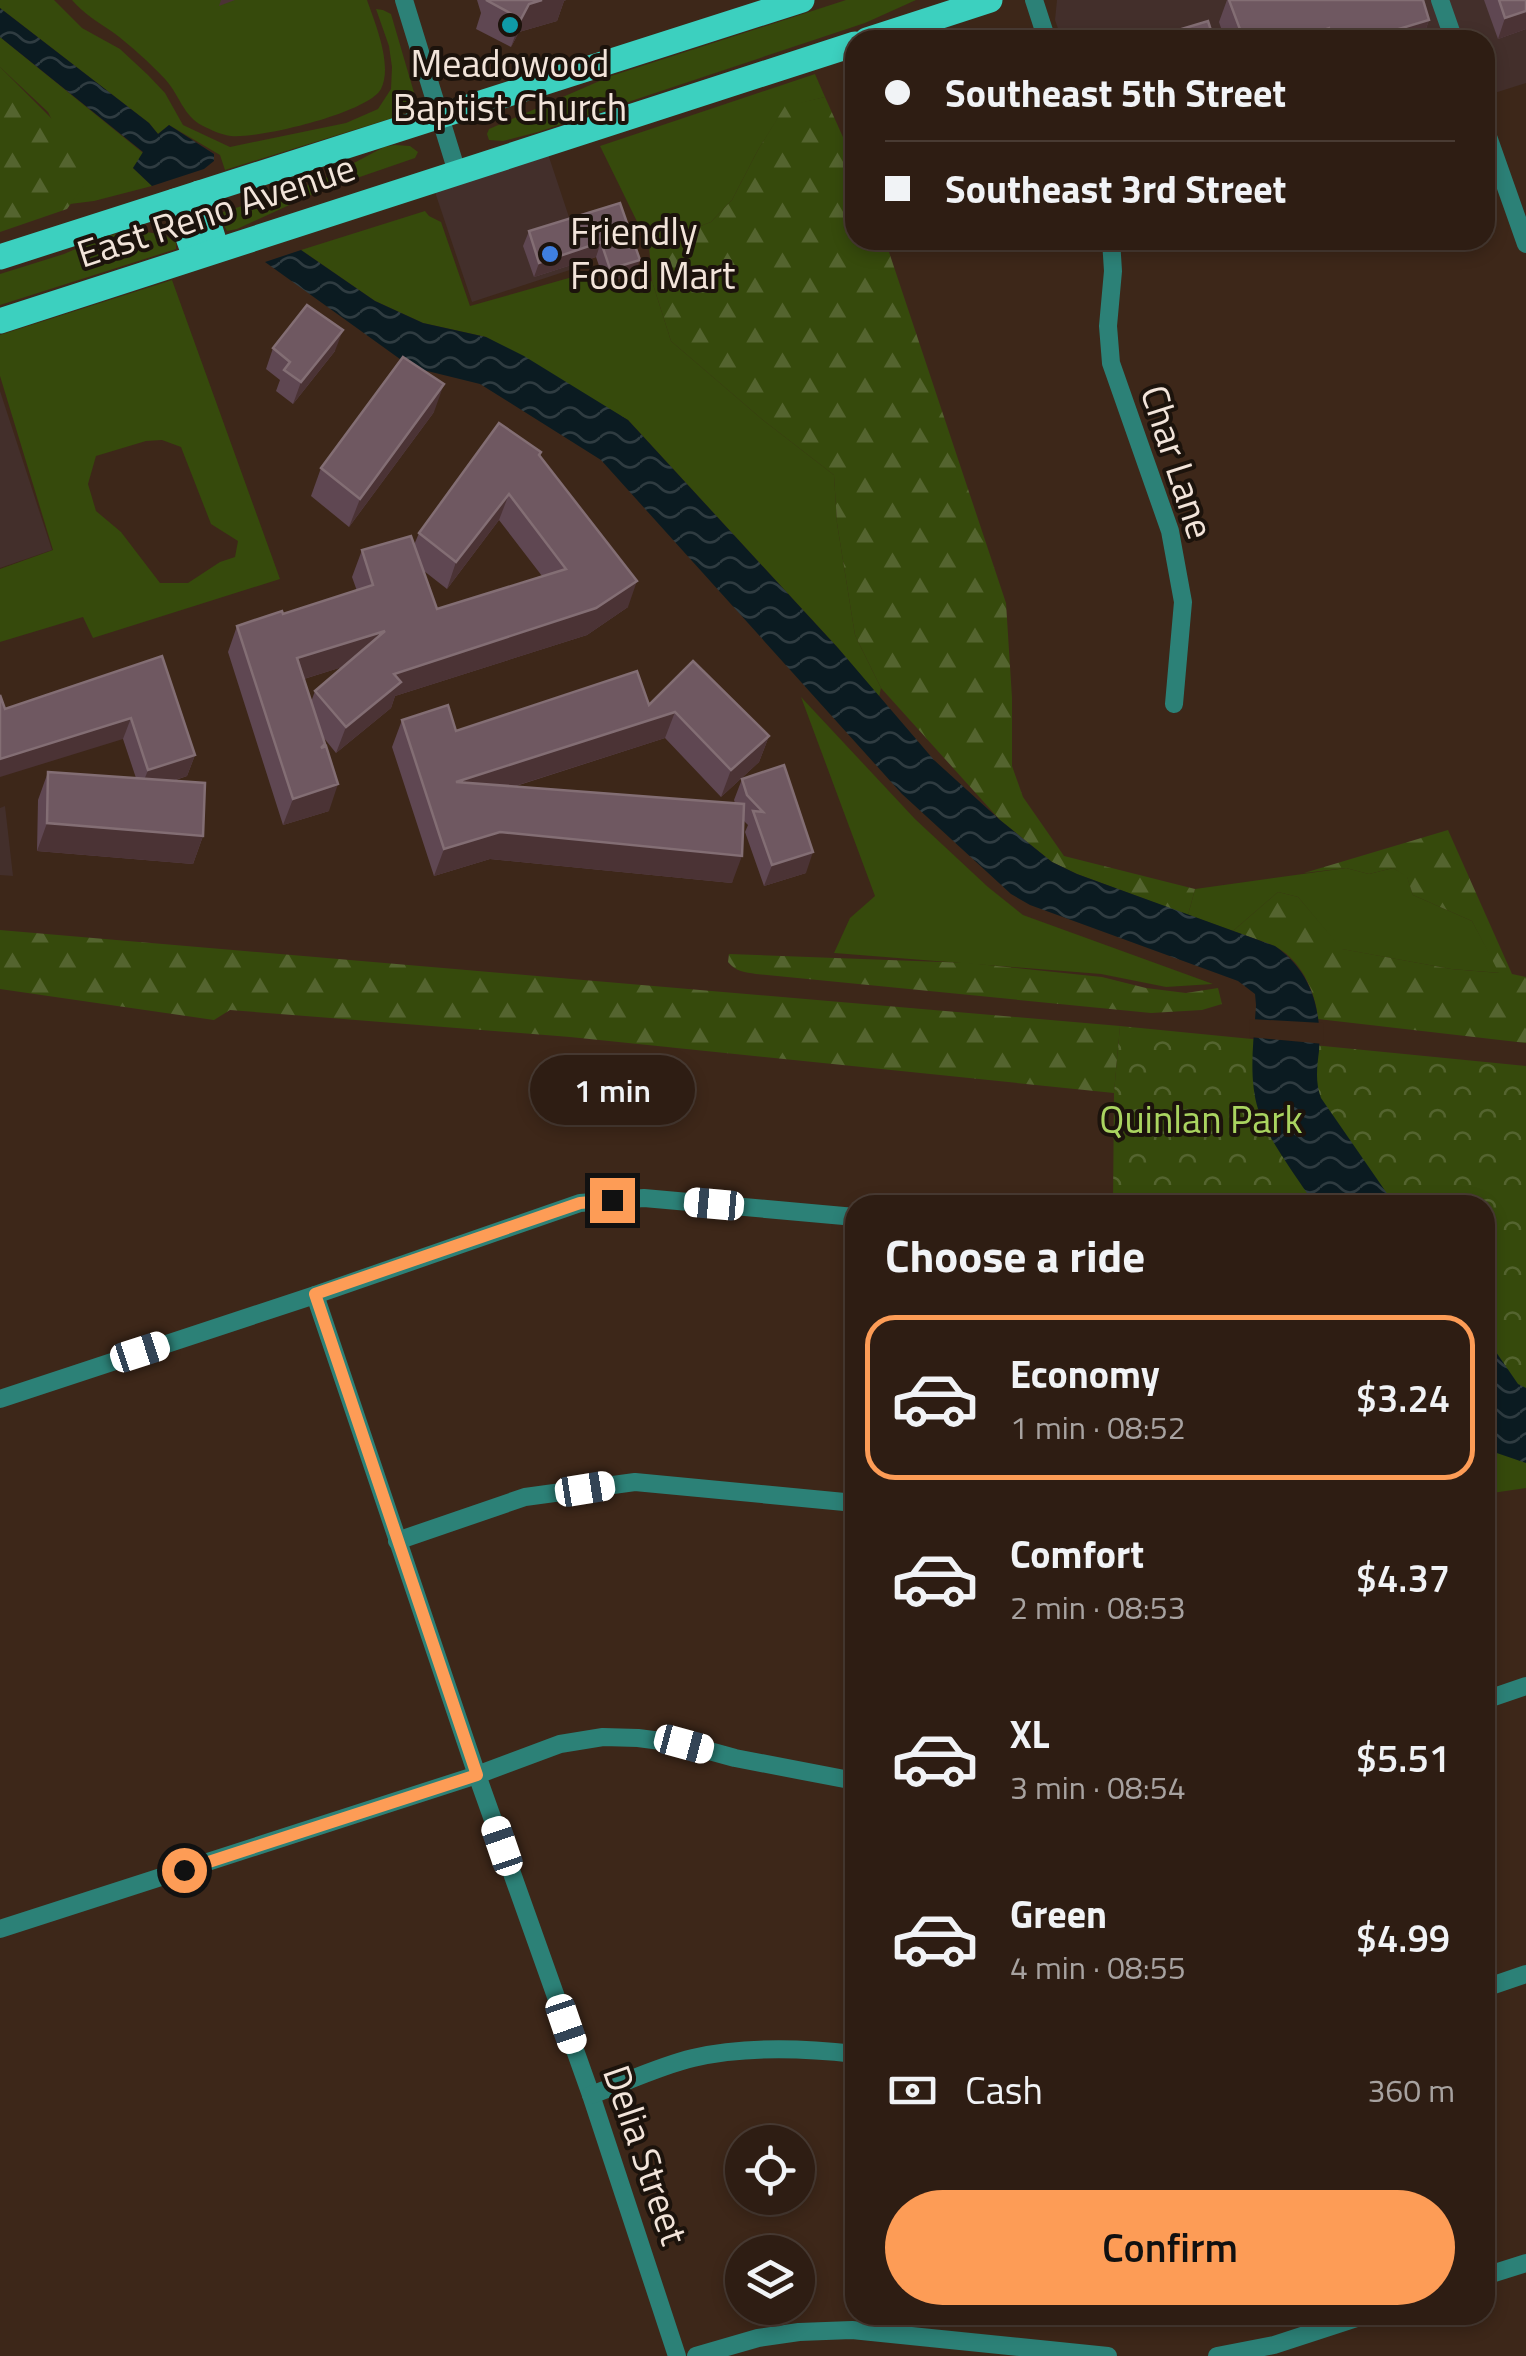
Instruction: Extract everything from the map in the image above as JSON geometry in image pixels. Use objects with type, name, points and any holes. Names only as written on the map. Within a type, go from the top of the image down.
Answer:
[{"type":"main road","name":"East Reno Avenue","points":[[0,257],[440,117],[766,6],[802,0]]},
{"type":"main road","points":[[898,30],[990,0]]},
{"type":"main road","name":"East Reno Avenue","points":[[0,321],[845,47]]},
{"type":"main road","points":[[187,197],[206,254]]},
{"type":"street","points":[[404,0],[457,172]]},
{"type":"street","points":[[1034,0],[1044,30]]},
{"type":"street","points":[[1440,0],[1450,30]]},
{"type":"street","points":[[1495,156],[1526,244]]},
{"type":"street","name":"Char Lane","points":[[1112,250],[1110,363],[1170,531],[1183,602],[1174,704]]},
{"type":"street","points":[[0,1399],[580,1203],[644,1198],[845,1217]]},
{"type":"street","name":"Delia Street","points":[[315,1294],[677,2356]]},
{"type":"street","points":[[398,1541],[525,1497],[635,1482],[845,1502]]},
{"type":"street","points":[[1495,1697],[1526,1686]]},
{"type":"street","points":[[0,1929],[477,1775],[560,1744],[638,1738],[684,1744],[845,1780]]},
{"type":"street","points":[[1495,1985],[1526,1974]]},
{"type":"street","points":[[591,2095],[690,2059],[738,2051],[845,2053]]},
{"type":"street","points":[[1495,2273],[1526,2263]]},
{"type":"street","points":[[1217,2356],[1274,2345],[1335,2325]]},
{"type":"street","points":[[696,2356],[758,2338],[852,2330],[1108,2356]]},
{"type":"shaded area","points":[[1057,0],[1526,0],[1526,83],[1495,93],[1495,30],[1058,30]]},
{"type":"shaded area","points":[[548,154],[585,265],[472,302],[435,192]]},
{"type":"shaded area","points":[[0,391],[52,550],[0,568]]},
{"type":"shaded area","points":[[5,806],[13,876],[0,875],[0,808]]},
{"type":"green space","points":[[0,0],[54,0],[82,28],[120,49],[148,75],[165,93],[183,125],[230,147],[346,123],[378,109],[391,89],[392,67],[376,9],[391,14],[415,96],[402,115],[225,170],[220,155],[169,125],[158,134],[0,8]]},
{"type":"green space","points":[[72,0],[367,0],[382,44],[384,79],[372,98],[335,115],[264,133],[224,135],[196,122],[153,67]]},
{"type":"green space","points":[[846,0],[916,0],[865,23],[538,132],[503,141],[489,140],[489,129],[611,76]]},
{"type":"green space","points":[[0,37],[143,153],[133,168],[152,186],[70,204],[84,185],[48,112],[0,67]]},
{"type":"green space","points":[[0,67],[77,144],[84,165],[84,186],[67,209],[0,232]]},
{"type":"green space","points":[[815,74],[825,97],[785,107],[732,200],[711,222],[649,246],[600,146]]},
{"type":"green space","points":[[825,97],[845,142],[845,250],[888,250],[1006,603],[1012,766],[1023,797],[1064,856],[1195,889],[1188,915],[1052,862],[1000,820],[881,688],[855,635],[837,523],[834,475],[671,341],[652,281],[649,246],[711,222],[732,200],[785,106]]},
{"type":"green space","points":[[395,145],[410,146],[418,152],[415,158],[322,190],[237,229],[227,231],[219,216],[318,182]]},
{"type":"green space","points":[[425,211],[441,222],[470,306],[590,272],[596,292],[652,281],[671,341],[834,475],[837,523],[855,635],[881,688],[879,697],[628,420],[486,337],[423,323],[375,301],[301,250]]},
{"type":"green space","points":[[134,230],[165,235],[176,243],[176,249],[0,305],[0,274],[103,237]]},
{"type":"green space","points":[[172,280],[280,579],[93,638],[83,617],[0,642],[0,569],[53,550],[0,376],[0,335]],"holes":[[[162,440],[181,447],[211,524],[238,541],[235,557],[188,583],[160,583],[121,532],[96,511],[88,484],[96,456],[146,441]]]},
{"type":"green space","points":[[801,697],[915,819],[1023,915],[1213,984],[1166,987],[1101,974],[834,953],[850,918],[875,896]]},
{"type":"green space","points":[[1448,830],[1512,974],[1526,977],[1526,1043],[1318,1019],[1310,987],[1291,958],[1272,945],[1233,931],[1278,892],[1298,897],[1342,949],[1451,969],[1499,973],[1472,921],[1413,895],[1407,877],[1393,868],[1369,874],[1346,868],[1304,873]]},
{"type":"green space","points":[[1346,868],[1369,874],[1393,868],[1407,876],[1413,895],[1472,921],[1500,973],[1451,969],[1341,949],[1298,897],[1278,892],[1233,931],[1188,915],[1195,889]]},
{"type":"green space","points":[[0,930],[1120,1026],[1114,1093],[570,1037],[230,1010],[214,1020],[0,989]]},
{"type":"green space","points":[[729,954],[969,963],[1102,977],[1186,993],[1218,988],[1222,1004],[1202,1010],[1151,1013],[756,974],[734,968],[728,962]]},
{"type":"green space","name":"Quinlan Park","points":[[1120,1026],[1526,1066],[1526,1488],[1495,1493],[1495,1195],[1113,1195],[1114,1093]]},
{"type":"water","points":[[0,8],[158,134],[169,125],[214,154],[214,161],[204,169],[152,186],[133,168],[143,152],[0,37]]},
{"type":"water","points":[[301,250],[375,301],[423,323],[486,337],[628,420],[838,648],[934,760],[1000,820],[1052,862],[1077,874],[1275,946],[1297,967],[1312,992],[1318,1020],[1317,1080],[1321,1098],[1388,1195],[1308,1195],[1292,1171],[1268,1132],[1255,1096],[1255,994],[1238,981],[1030,905],[1011,894],[902,794],[601,460],[480,384],[411,367],[265,262]]},
{"type":"water","points":[[1495,1351],[1518,1384],[1526,1388],[1526,1463],[1495,1452]]},
{"type":"pier","points":[[1250,1019],[1323,1023],[1324,1044],[1249,1037]]},
{"type":"building","points":[[486,0],[542,0],[529,4],[521,19]]},
{"type":"building","points":[[1229,0],[1423,0],[1429,20],[1396,30],[1240,30]]},
{"type":"building","points":[[1499,0],[1526,0],[1526,11],[1505,18]]},
{"type":"building","points":[[1208,21],[1211,30],[1178,30]]},
{"type":"building","points":[[620,203],[640,260],[610,269],[601,242],[539,263],[529,231]]},
{"type":"building","points":[[307,305],[343,330],[301,382],[284,370],[290,362],[273,348]]},
{"type":"building","points":[[403,357],[444,384],[360,499],[321,468]]},
{"type":"building","points":[[499,423],[541,452],[539,455],[637,581],[596,608],[394,674],[401,682],[346,727],[315,691],[385,631],[297,658],[325,744],[321,748],[326,746],[338,784],[293,799],[237,626],[373,585],[362,550],[411,536],[437,609],[566,569],[509,494],[456,562],[419,533]]},
{"type":"building","points":[[162,656],[195,755],[148,770],[131,718],[0,759],[0,695],[5,709]]},
{"type":"building","points":[[693,661],[769,736],[731,770],[675,712],[456,782],[744,804],[742,856],[500,832],[444,849],[402,720],[448,705],[456,731],[637,671],[649,705]]},
{"type":"building","points":[[784,765],[813,852],[772,865],[753,811],[763,812],[747,795],[742,779]]},
{"type":"building","points":[[48,772],[205,783],[203,836],[47,823]]},
{"type":"place","name":"Meadowood Baptist Church","points":[[510,25]]},
{"type":"place","name":"Friendly Food Mart","points":[[550,254]]},
{"type":"route","points":[[184,1870],[477,1775],[315,1294],[580,1203],[612,1200]]}]
